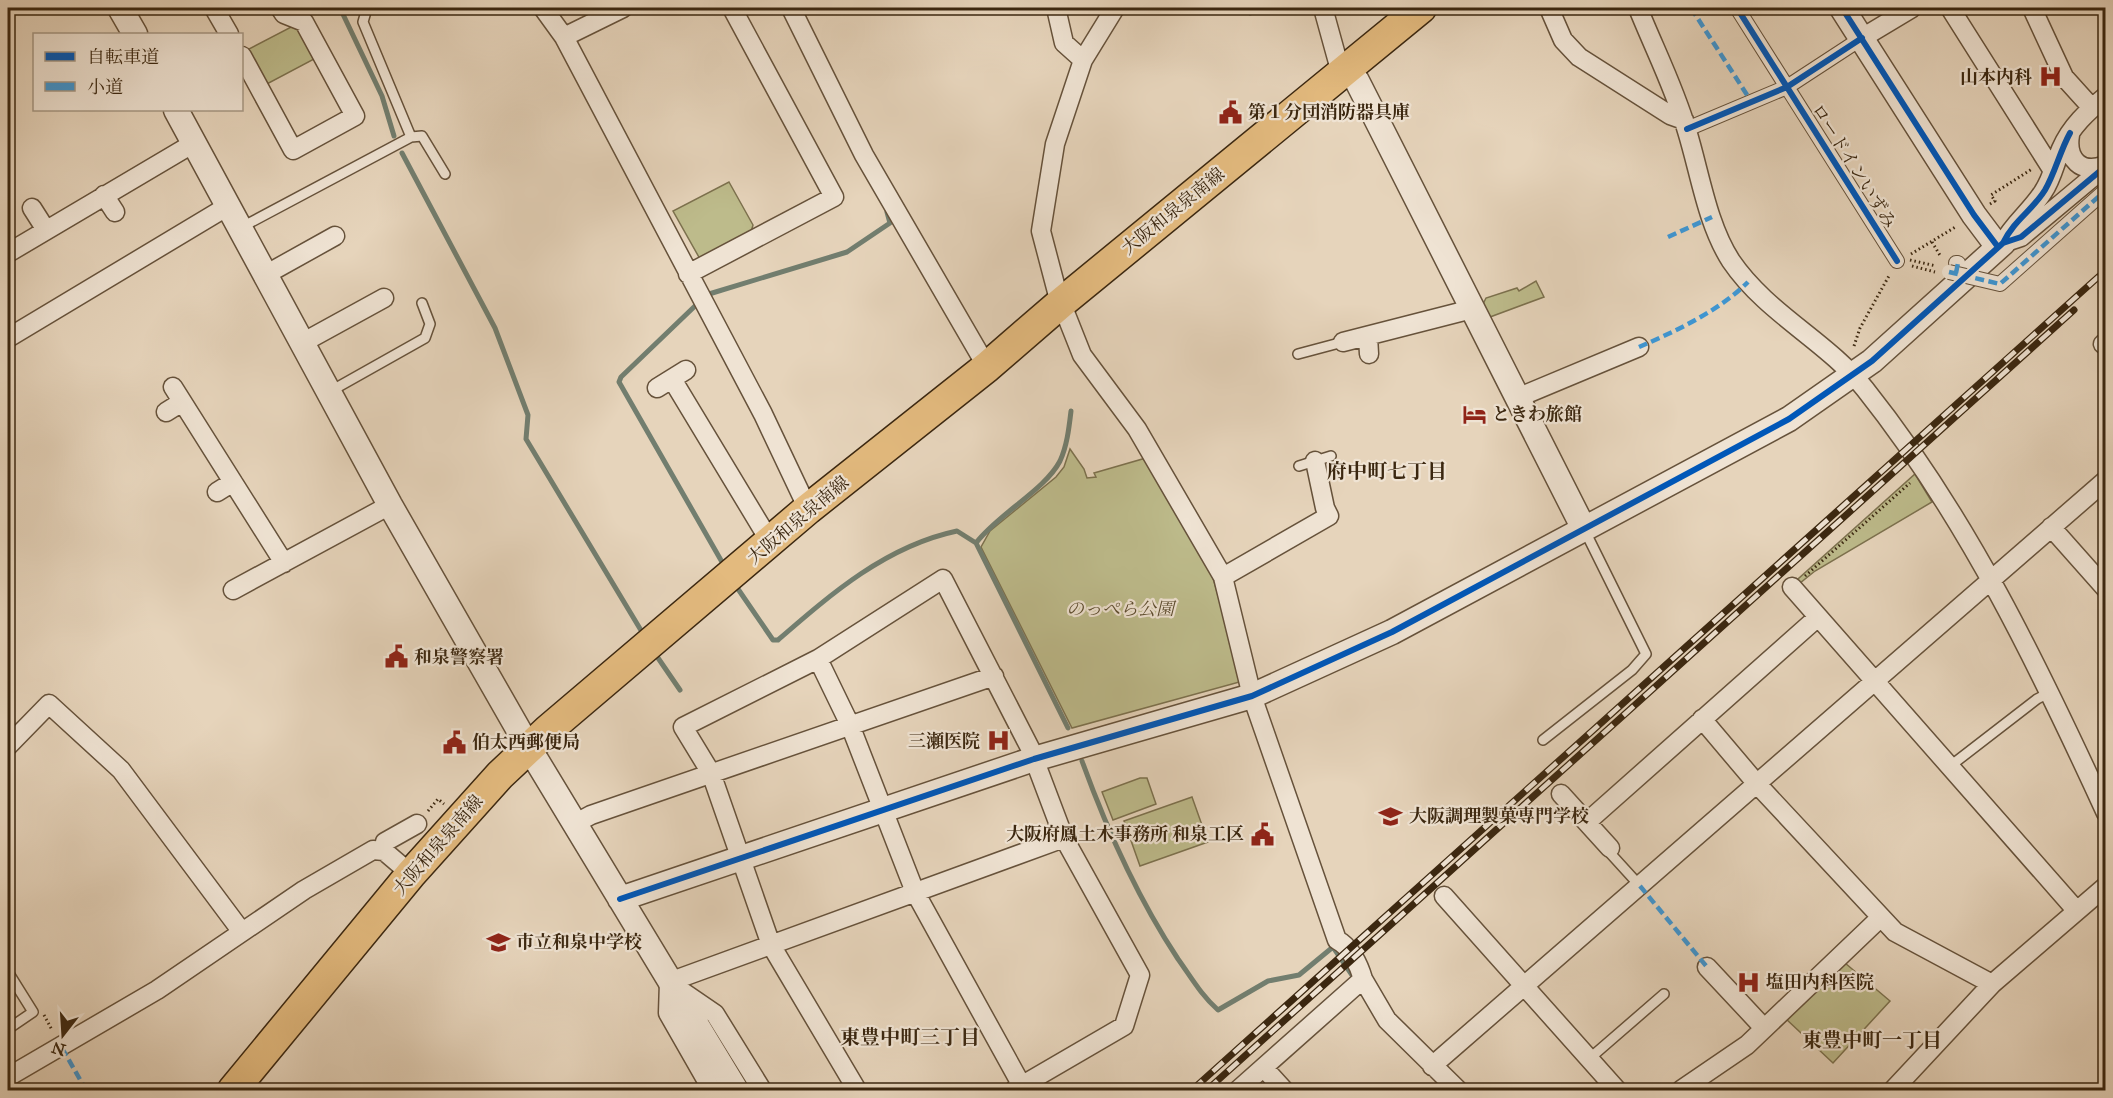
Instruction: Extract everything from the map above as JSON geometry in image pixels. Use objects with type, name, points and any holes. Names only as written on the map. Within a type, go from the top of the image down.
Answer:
[{"type":"main road","name":"大阪和泉泉南線","points":[[232,1090],[411,874],[500,775],[529,748],[808,509],[987,367],[1061,303],[1421,8]]},
{"type":"street","points":[[120,8],[134,33]]},
{"type":"street","points":[[214,8],[228,33]]},
{"type":"street","points":[[243,61],[247,81],[294,150],[355,116],[304,22],[284,14],[280,8]]},
{"type":"street","points":[[543,8],[564,37],[763,414],[808,509]]},
{"type":"street","points":[[564,37],[623,8]]},
{"type":"street","points":[[688,274],[834,197],[732,8]]},
{"type":"street","points":[[791,8],[864,155],[987,367]]},
{"type":"street","points":[[1056,8],[1064,43],[1083,60]]},
{"type":"street","points":[[1115,8],[1083,60],[1055,144],[1041,231],[1061,303],[1082,355],[1137,429],[1223,577],[1252,696],[1337,940],[1343,942],[1360,967],[1363,979],[1388,1020],[1458,1090]]},
{"type":"street","points":[[1323,8],[1339,66],[1346,69],[1357,81],[1584,530]]},
{"type":"street","points":[[1549,8],[1563,40],[1579,57],[1685,125]]},
{"type":"street","points":[[1638,8],[1685,125],[1712,217],[1730,260],[1779,314],[1837,361],[1865,388],[1926,470],[1991,581],[2050,692],[2106,813]]},
{"type":"street","name":"ロードインいずみ","points":[[1737,8],[1903,262]]},
{"type":"street","points":[[1842,8],[1974,215],[2001,245]]},
{"type":"street","points":[[1685,125],[1787,87],[1912,8]]},
{"type":"street","points":[[1950,8],[2053,171]]},
{"type":"street","points":[[621,899],[1034,759],[1252,696],[1392,632],[1789,419],[1852,376],[2001,245],[2012,226],[2038,200],[2070,133],[2099,102],[2064,77],[2032,8]]},
{"type":"street","points":[[184,112],[194,143],[390,505],[529,748],[735,1090]]},
{"type":"street","points":[[2070,133],[2068,147],[2073,161],[2082,167],[2091,169],[2106,165]]},
{"type":"street","points":[[8,253],[194,143]]},
{"type":"street","points":[[2001,245],[2021,237],[2106,165]]},
{"type":"street","points":[[1951,269],[2000,284],[2106,190]]},
{"type":"street","points":[[104,195],[115,212]]},
{"type":"street","points":[[8,339],[42,307],[121,260],[228,206]]},
{"type":"street","points":[[32,208],[46,230]]},
{"type":"street","points":[[265,275],[335,236]]},
{"type":"street","points":[[302,343],[384,298]]},
{"type":"street","points":[[1343,342],[1472,309]]},
{"type":"street","points":[[1368,336],[1369,354]]},
{"type":"street","points":[[1517,398],[1639,347]]},
{"type":"street","points":[[672,379],[771,543]]},
{"type":"street","points":[[166,412],[177,394],[284,563]]},
{"type":"street","points":[[1223,577],[1329,516],[1325,508],[1315,461]]},
{"type":"street","points":[[1432,1066],[2106,480]]},
{"type":"street","points":[[217,492],[233,482]]},
{"type":"street","points":[[233,590],[390,505]]},
{"type":"street","points":[[2051,527],[2106,590]]},
{"type":"street","points":[[818,659],[850,725],[915,892],[1018,1088],[1124,1026],[1140,975],[1064,838],[1034,759],[943,579],[818,659],[683,727],[711,773],[771,945],[857,1090]]},
{"type":"street","points":[[1792,587],[2076,910]]},
{"type":"street","points":[[1587,822],[1818,618]]},
{"type":"street","points":[[576,823],[591,815],[994,676]]},
{"type":"street","points":[[8,746],[49,704],[121,770],[242,932]]},
{"type":"street","points":[[1702,719],[1757,784],[1895,932],[1992,984]]},
{"type":"street","points":[[1561,794],[1610,848]]},
{"type":"street","points":[[384,851],[385,842],[417,824]]},
{"type":"street","points":[[669,982],[1064,838]]},
{"type":"street","points":[[8,1077],[62,1048],[157,990],[304,890],[373,850],[384,851],[411,874]]},
{"type":"street","points":[[1893,1090],[1992,984],[2106,886]]},
{"type":"street","points":[[1444,896],[1617,1090]]},
{"type":"street","points":[[1681,1090],[1747,1045],[1880,918]]},
{"type":"street","points":[[1707,967],[1764,1028]]},
{"type":"street","points":[[1238,1090],[1363,979]]},
{"type":"street","points":[[669,982],[668,1013],[712,1090]]},
{"type":"street","points":[[669,982],[715,1014],[762,1090]]},
{"type":"street","points":[[1263,1068],[1284,1090]]},
{"type":"lane","points":[[367,8],[363,22],[411,137]]},
{"type":"lane","points":[[240,228],[411,137],[422,136],[428,142],[445,174]]},
{"type":"lane","points":[[329,392],[425,338],[430,324],[422,303]]},
{"type":"lane","points":[[1298,354],[1343,342]]},
{"type":"lane","points":[[1543,740],[1632,670],[1646,654],[1584,530]]},
{"type":"lane","points":[[1949,767],[2037,699],[2050,692]]},
{"type":"lane","points":[[1610,848],[1610,853],[1640,886]]},
{"type":"lane","points":[[8,972],[33,1012],[8,1029]]},
{"type":"lane","points":[[1589,1059],[1664,994]]},
{"type":"path","points":[[1985,208],[1995,201],[1991,195],[2039,164],[2042,153]]},
{"type":"path","points":[[1931,242],[1951,269]]},
{"type":"path","points":[[1903,262],[1951,269]]},
{"type":"path","points":[[1903,262],[1951,269]]},
{"type":"path","points":[[1792,587],[1926,470]]},
{"type":"path","points":[[417,824],[438,799],[448,808]]},
{"type":"path","points":[[33,1012],[42,1010],[62,1048]]},
{"type":"green space","points":[[293,26],[300,29],[316,58],[265,85],[247,50]]},
{"type":"green space","points":[[729,182],[753,225],[751,232],[700,259],[673,211]]},
{"type":"green space","points":[[1536,281],[1544,297],[1490,317],[1483,304],[1486,298],[1517,288],[1519,291]]},
{"type":"green space","name":"のっぺら公園","points":[[1070,449],[1084,469],[1087,478],[1096,477],[1094,473],[1146,458],[1213,578],[1243,681],[1072,728],[981,547],[990,531],[1056,477],[1064,467]]},
{"type":"green space","points":[[1915,474],[1932,502],[1815,571],[1800,583],[1798,579]]},
{"type":"green space","points":[[1140,778],[1147,778],[1156,804],[1113,820],[1102,792]]},
{"type":"green space","points":[[1192,797],[1208,842],[1140,866],[1124,821]]},
{"type":"green space","points":[[1845,963],[1890,1001],[1833,1063],[1785,1018]]},
{"type":"waterway","points":[[340,8],[382,96],[394,136]]},
{"type":"waterway","points":[[1250,13],[1252,8]]},
{"type":"waterway","points":[[402,153],[495,328],[528,415],[526,439],[642,632]]},
{"type":"waterway","points":[[709,294],[847,252],[890,223],[887,212]]},
{"type":"waterway","points":[[695,306],[621,377],[619,382],[722,562]]},
{"type":"waterway","points":[[976,543],[985,532],[1053,472],[1064,449],[1071,411]]},
{"type":"waterway","points":[[738,589],[773,640],[778,640],[839,589],[883,560],[931,538],[957,531],[976,543],[1068,728]]},
{"type":"waterway","points":[[656,655],[680,690]]},
{"type":"waterway","points":[[1082,761],[1113,838],[1149,912],[1192,979],[1218,1010],[1268,981],[1299,975],[1333,947],[1352,975]]},
{"type":"railway","points":[[1192,1090],[2106,270]]},
{"type":"railway","points":[[1207,1090],[2074,310]]},
{"type":"marked path","points":[[1691,8],[1751,101]]},
{"type":"marked path","points":[[1949,272],[2000,284],[2106,190]]},
{"type":"marked path","points":[[1668,237],[1712,217]]},
{"type":"marked path","points":[[1956,263],[1958,263],[1956,273]]},
{"type":"marked path","points":[[1639,347],[1711,311],[1748,282]]},
{"type":"marked path","points":[[1640,886],[1707,967]]},
{"type":"marked path","points":[[62,1048],[86,1090]]},
{"type":"cycle path","points":[[1737,8],[1897,261]]},
{"type":"cycle path","points":[[1842,8],[1974,215],[1998,247]]},
{"type":"cycle path","points":[[1687,129],[1787,87],[1862,38]]},
{"type":"cycle path","points":[[620,899],[1034,759],[1252,696],[1392,632],[1789,419],[1872,361],[2003,243],[2045,190],[2070,133]]},
{"type":"cycle path","points":[[2003,243],[2021,237],[2106,166]]},
{"type":"place","name":"山本内科","points":[[2050,77]]},
{"type":"place","name":"第１分団消防器具庫","points":[[1230,112]]},
{"type":"place","name":"ときわ旅館","points":[[1474,414]]},
{"type":"place","name":"和泉警察署","points":[[396,657]]},
{"type":"place","name":"三瀬医院","points":[[998,741]]},
{"type":"place","name":"伯太西郵便局","points":[[454,742]]},
{"type":"place","name":"大阪調理製菓専門学校","points":[[1391,816]]},
{"type":"place","name":"大阪府鳳土木事務所 和泉工区","points":[[1262,834]]},
{"type":"place","name":"市立和泉中学校","points":[[498,942]]},
{"type":"place","name":"塩田内科医院","points":[[1748,982]]},
{"type":"district","name":"府中町七丁目","points":[[1387,471]]},
{"type":"district","name":"東豊中町三丁目","points":[[910,1037]]},
{"type":"district","name":"東豊中町一丁目","points":[[1872,1040]]}]
